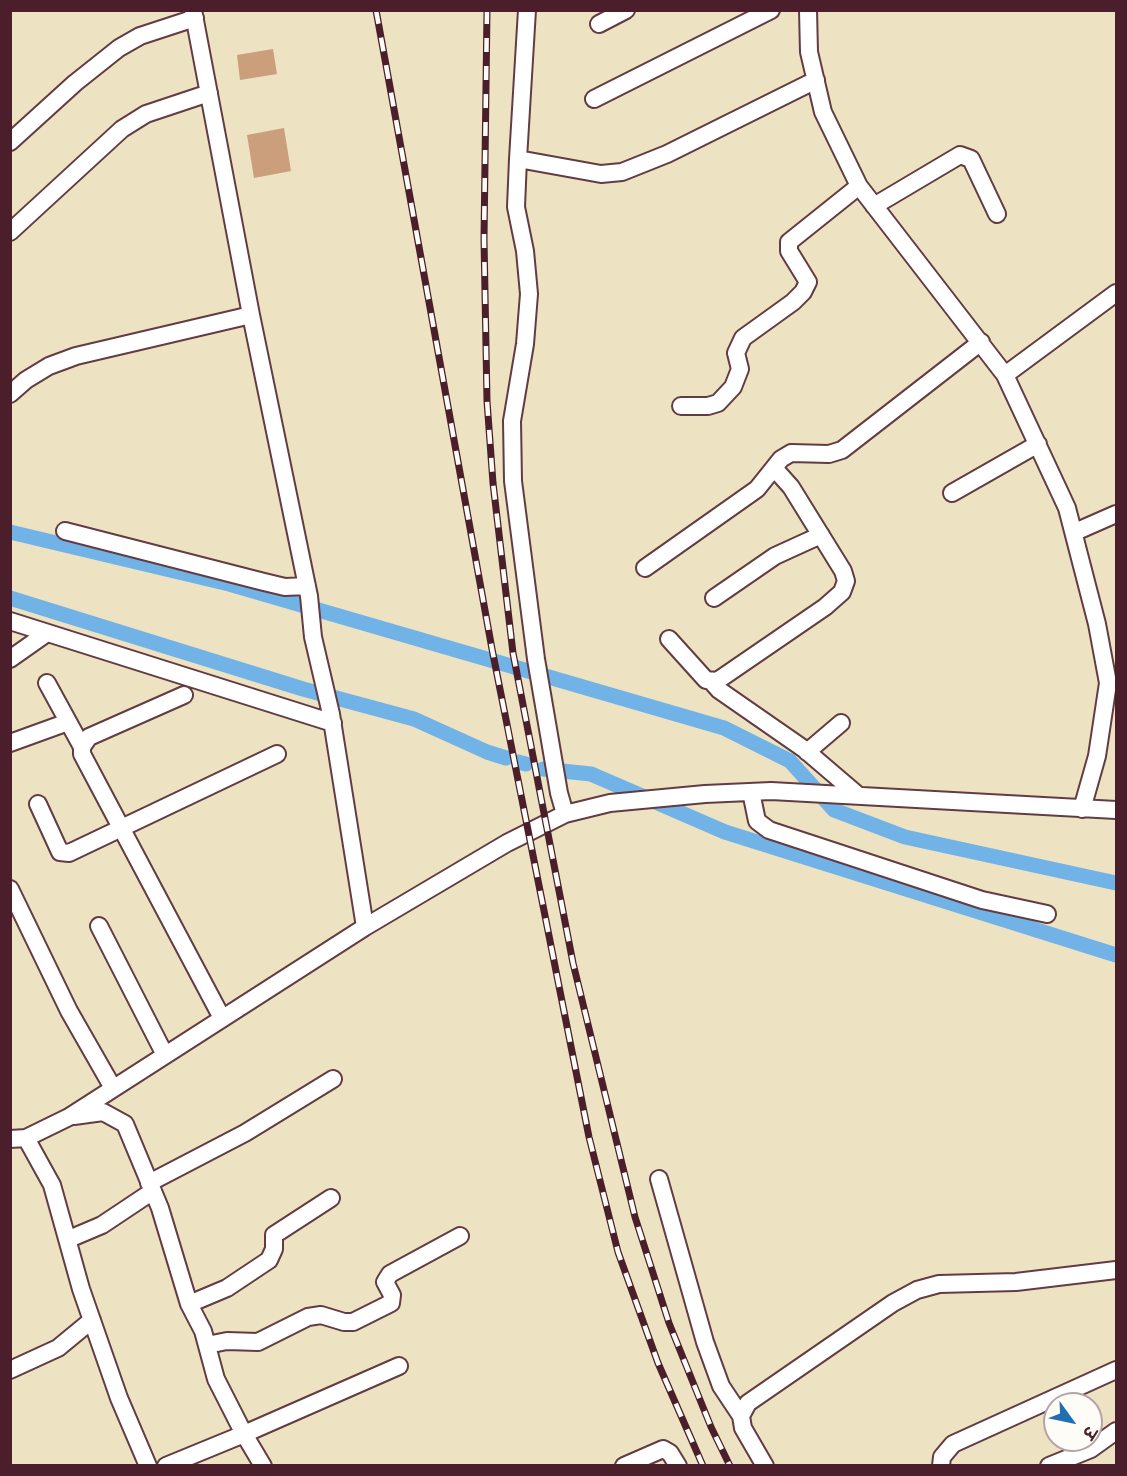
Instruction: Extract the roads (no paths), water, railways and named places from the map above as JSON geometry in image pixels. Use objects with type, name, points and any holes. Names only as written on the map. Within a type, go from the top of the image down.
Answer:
[{"type":"street","points":[[527,10],[516,207],[525,251],[529,294],[525,344],[512,421],[513,481],[536,659],[559,793],[565,814]]},
{"type":"street","points":[[599,24],[626,10]]},
{"type":"street","points":[[594,99],[771,10]]},
{"type":"street","points":[[808,10],[809,52],[823,112],[859,186],[1005,375],[1038,444],[1075,532],[1098,624],[1108,683],[1097,756],[1082,809]]},
{"type":"street","points":[[10,142],[75,83],[119,48],[141,36],[194,14],[251,315],[308,591],[313,637],[332,719],[365,927]]},
{"type":"street","points":[[518,159],[601,174],[622,172],[667,154],[816,80]]},
{"type":"street","points":[[10,232],[122,129],[146,114],[209,93]]},
{"type":"street","points":[[874,206],[960,155],[971,159],[997,214]]},
{"type":"street","points":[[681,406],[708,406],[718,403],[733,387],[740,369],[736,353],[743,338],[793,302],[807,287],[807,277],[789,251],[789,242],[859,186]]},
{"type":"street","points":[[1005,375],[1116,293]]},
{"type":"street","points":[[10,394],[26,380],[49,366],[76,356],[251,315]]},
{"type":"street","points":[[645,568],[758,489],[782,459],[791,453],[829,454],[842,450],[981,342]]},
{"type":"street","points":[[952,492],[1038,444]]},
{"type":"street","points":[[711,681],[717,681],[825,607],[842,592],[846,580],[843,571],[791,487],[774,468]]},
{"type":"street","points":[[1075,532],[1116,514]]},
{"type":"street","points":[[65,531],[264,582],[308,591]]},
{"type":"street","points":[[714,598],[775,556],[820,535]]},
{"type":"street","points":[[10,621],[332,719]]},
{"type":"street","points":[[10,659],[47,633]]},
{"type":"street","points":[[669,639],[700,674],[807,752],[853,795]]},
{"type":"street","points":[[47,683],[82,747],[82,754],[222,1018]]},
{"type":"street","points":[[82,747],[89,737],[184,695]]},
{"type":"street","points":[[10,743],[68,722]]},
{"type":"street","points":[[807,752],[841,723]]},
{"type":"street","points":[[38,804],[63,855],[122,830],[277,754]]},
{"type":"street","points":[[148,1466],[119,1398],[76,1274],[69,1239],[46,1172],[18,1138],[69,1117],[365,927],[507,843],[565,814],[610,803],[771,791],[1116,810]]},
{"type":"street","points":[[751,792],[757,821],[769,830],[982,900],[1047,914]]},
{"type":"street","points":[[10,889],[69,1011],[113,1088]]},
{"type":"street","points":[[99,926],[165,1055]]},
{"type":"street","points":[[69,1239],[102,1225],[151,1187],[245,1133],[333,1078]]},
{"type":"street","points":[[69,1117],[103,1112],[125,1124],[151,1187],[189,1304],[203,1331],[216,1379],[263,1466]]},
{"type":"street","points":[[659,1179],[705,1342],[721,1386],[741,1416],[743,1428],[765,1466]]},
{"type":"street","points":[[189,1304],[227,1288],[269,1260],[274,1249],[274,1235],[331,1198]]},
{"type":"street","points":[[207,1345],[227,1341],[258,1342],[308,1317],[321,1316],[353,1322],[391,1303],[392,1295],[385,1282],[390,1274],[460,1236]]},
{"type":"street","points":[[741,1416],[748,1403],[893,1303],[917,1290],[939,1284],[1016,1282],[1116,1270]]},
{"type":"street","points":[[10,1370],[58,1348],[92,1320]]},
{"type":"street","points":[[166,1466],[399,1366]]},
{"type":"street","points":[[947,1463],[952,1444],[1116,1370]]},
{"type":"street","points":[[1049,1466],[1090,1449],[1116,1431]]},
{"type":"street","points":[[624,1466],[663,1449],[670,1453],[678,1466]]},
{"type":"waterway","points":[[10,532],[229,584],[724,728],[790,761],[834,810],[905,837],[1116,883]]},
{"type":"waterway","points":[[10,598],[303,689],[414,719],[487,752],[506,758]]},
{"type":"waterway","points":[[518,762],[526,764]]},
{"type":"waterway","points":[[543,769],[591,774],[725,832],[1116,955]]},
{"type":"railway","points":[[376,10],[492,649],[589,1137],[618,1252],[658,1363],[703,1466]]},
{"type":"railway","points":[[487,10],[484,239],[487,401],[493,483],[513,653],[573,963],[635,1217],[669,1323],[711,1427],[730,1466]]}]
